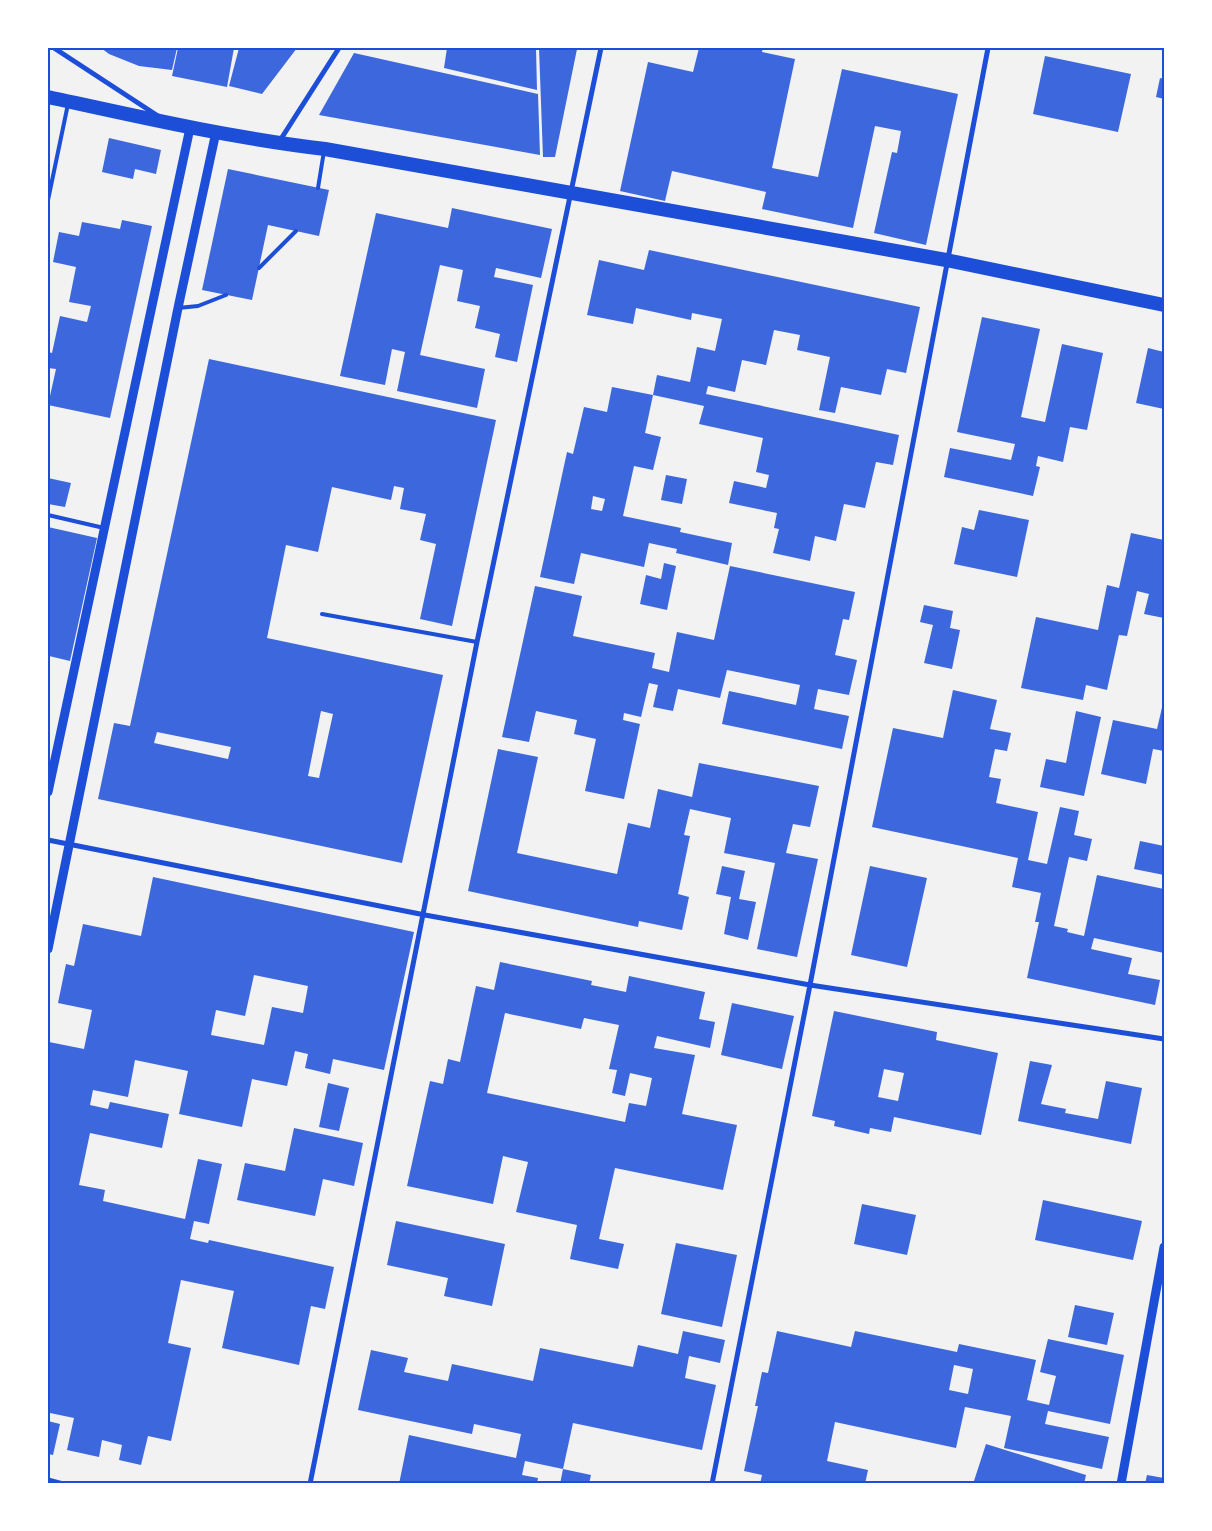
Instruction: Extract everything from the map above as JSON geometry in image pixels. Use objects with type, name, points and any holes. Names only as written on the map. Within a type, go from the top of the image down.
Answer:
[{"type":"highway","points":[[48,97],[190,128],[278,144],[325,149],[946,260],[1164,305]]},
{"type":"street","points":[[54,48],[170,123]]},
{"type":"street","points":[[278,144],[339,48]]},
{"type":"street","points":[[310,1484],[425,915],[477,642],[601,48]]},
{"type":"street","points":[[712,1484],[810,985],[946,260],[988,48]]},
{"type":"street","points":[[48,792],[190,128]]},
{"type":"street","points":[[48,949],[178,308],[216,132]]},
{"type":"street","points":[[48,840],[425,915],[810,985],[1164,1039]]},
{"type":"street","points":[[1121,1484],[1164,1247]]},
{"type":"street","points":[[48,1480],[63,1484]]},
{"type":"lane","points":[[48,200],[68,102]]},
{"type":"lane","points":[[318,188],[325,149]]},
{"type":"lane","points":[[259,268],[296,231]]},
{"type":"lane","points":[[178,308],[198,306],[226,294]]},
{"type":"lane","points":[[48,515],[104,528]]},
{"type":"lane","points":[[322,614],[477,642]]},
{"type":"building","points":[[101,48],[177,48],[172,70],[139,66],[109,54]]},
{"type":"building","points":[[178,48],[234,48],[227,87],[172,76]]},
{"type":"building","points":[[239,48],[297,48],[262,94],[229,86]]},
{"type":"building","points":[[447,48],[536,48],[537,90],[444,68]]},
{"type":"building","points":[[539,48],[577,49],[555,157],[543,157]]},
{"type":"building","points":[[699,48],[763,48],[762,52],[795,59],[772,168],[818,177],[842,69],[958,94],[926,245],[874,233],[892,152],[897,153],[901,131],[875,126],[853,228],[762,209],[766,192],[672,171],[665,201],[620,191],[648,62],[693,72]]},
{"type":"building","points":[[354,53],[538,94],[540,155],[319,115]]},
{"type":"building","points":[[1045,56],[1131,74],[1118,132],[1033,114]]},
{"type":"building","points":[[1160,78],[1164,79],[1164,99],[1156,97]]},
{"type":"building","points":[[109,138],[161,150],[156,174],[135,169],[133,179],[102,172]]},
{"type":"building","points":[[228,169],[329,190],[319,236],[268,225],[252,300],[202,290]]},
{"type":"building","points":[[452,208],[552,229],[541,278],[496,268],[494,277],[533,285],[517,362],[495,357],[500,334],[475,328],[480,306],[457,301],[463,270],[440,265],[420,355],[485,369],[477,408],[397,391],[405,352],[392,349],[385,385],[340,376],[376,213],[448,228]]},
{"type":"building","points":[[122,220],[152,226],[110,418],[48,405],[56,369],[48,368],[48,352],[52,353],[60,316],[87,322],[91,306],[69,302],[76,267],[53,262],[59,232],[79,236],[82,222],[120,229]]},
{"type":"building","points":[[649,250],[920,307],[906,373],[887,369],[881,395],[841,387],[835,413],[819,410],[830,357],[797,350],[800,335],[774,330],[766,365],[742,360],[735,392],[708,386],[706,394],[899,435],[893,465],[876,462],[865,508],[844,504],[836,541],[815,536],[810,561],[773,553],[779,529],[774,528],[777,513],[729,503],[734,481],[766,488],[769,475],[756,472],[763,438],[699,424],[704,406],[653,395],[657,375],[690,382],[697,347],[715,351],[722,319],[692,313],[691,320],[636,308],[633,324],[587,315],[599,260],[644,270]]},
{"type":"building","points":[[982,317],[1040,329],[1021,417],[1045,422],[1062,344],[1103,353],[1087,430],[1070,427],[1063,462],[1038,456],[1036,466],[1040,467],[1033,496],[944,477],[950,448],[1011,460],[1015,444],[957,432]]},
{"type":"building","points":[[1148,348],[1164,352],[1164,409],[1136,403]]},
{"type":"building","points":[[209,359],[496,420],[452,626],[420,619],[436,544],[420,540],[426,514],[400,509],[404,488],[394,486],[391,500],[332,487],[318,552],[286,545],[267,638],[443,675],[402,863],[98,799],[114,723],[130,726]],"holes":[[[321,711],[333,714],[319,778],[308,776]],[[157,732],[231,747],[228,759],[154,743]]]},
{"type":"building","points":[[612,387],[653,395],[645,433],[661,437],[653,470],[634,466],[623,516],[681,528],[680,532],[732,543],[728,565],[676,553],[677,549],[649,543],[644,567],[581,553],[574,584],[540,577],[567,452],[573,454],[584,407],[607,412]],"holes":[[[593,496],[605,499],[602,511],[591,509]]]},
{"type":"building","points":[[666,475],[687,479],[682,504],[661,500]]},
{"type":"building","points":[[48,478],[71,483],[65,507],[48,504]]},
{"type":"building","points":[[979,510],[1029,520],[1017,577],[954,564],[962,527],[974,530]]},
{"type":"building","points":[[48,527],[97,538],[70,661],[49,656],[48,660]]},
{"type":"building","points":[[1131,533],[1164,540],[1164,618],[1144,614],[1149,594],[1137,591],[1127,636],[1119,635],[1107,690],[1086,685],[1083,700],[1021,688],[1036,617],[1098,630],[1107,585],[1119,588]]},
{"type":"building","points":[[664,563],[676,566],[667,610],[640,604],[646,575],[661,579]]},
{"type":"building","points":[[730,566],[855,592],[849,620],[843,619],[835,655],[857,660],[849,695],[818,689],[814,709],[849,716],[842,749],[722,724],[729,691],[796,705],[800,685],[727,670],[720,698],[678,689],[673,711],[653,707],[658,685],[649,683],[641,717],[624,713],[623,720],[640,724],[624,799],[585,791],[596,739],[574,734],[577,720],[536,711],[529,742],[502,737],[535,586],[582,596],[573,636],[655,653],[652,668],[669,672],[677,632],[714,640]]},
{"type":"building","points":[[924,605],[953,611],[950,628],[960,630],[952,669],[924,663],[933,625],[920,622]]},
{"type":"building","points":[[953,690],[997,700],[990,729],[1011,733],[1007,751],[995,749],[989,777],[1001,779],[996,803],[1038,812],[1028,860],[1047,864],[1060,807],[1079,811],[1074,835],[1092,839],[1087,861],[1069,857],[1054,926],[1068,929],[1067,932],[1084,936],[1097,875],[1164,889],[1164,953],[1094,938],[1091,949],[1132,958],[1128,974],[1160,980],[1155,1005],[1027,978],[1039,922],[1035,922],[1041,893],[1012,887],[1018,858],[872,827],[893,728],[943,738]]},
{"type":"building","points":[[1164,699],[1164,751],[1153,749],[1146,784],[1101,774],[1113,720],[1157,729]]},
{"type":"building","points":[[1076,711],[1101,717],[1084,796],[1040,787],[1046,759],[1066,763]]},
{"type":"building","points":[[498,749],[538,757],[517,853],[617,874],[628,823],[650,828],[658,789],[692,797],[699,763],[819,786],[810,827],[793,824],[786,853],[818,859],[797,957],[757,949],[775,863],[724,853],[731,818],[690,809],[684,835],[690,836],[678,894],[689,897],[682,930],[639,921],[638,927],[468,891]]},
{"type":"building","points":[[1140,841],[1164,846],[1164,875],[1134,869]]},
{"type":"building","points":[[722,866],[745,871],[739,899],[756,902],[748,940],[724,934],[731,897],[716,894]]},
{"type":"building","points":[[870,866],[927,878],[907,967],[851,955]]},
{"type":"building","points":[[153,877],[414,932],[384,1070],[333,1059],[330,1074],[305,1068],[308,1054],[295,1051],[287,1086],[252,1079],[242,1127],[179,1114],[188,1071],[135,1060],[128,1097],[93,1090],[90,1105],[108,1109],[110,1102],[169,1114],[162,1148],[90,1133],[79,1185],[105,1190],[103,1201],[185,1219],[198,1159],[222,1164],[209,1224],[194,1221],[190,1239],[208,1243],[209,1240],[334,1267],[325,1309],[311,1306],[299,1365],[222,1348],[234,1291],[181,1280],[168,1343],[191,1348],[171,1441],[148,1436],[141,1465],[119,1460],[122,1445],[102,1440],[99,1457],[67,1450],[74,1418],[50,1413],[48,1420],[48,1047],[49,1042],[84,1049],[92,1010],[58,1003],[66,964],[74,966],[83,924],[141,936]],"holes":[[[254,975],[308,986],[303,1013],[272,1007],[264,1045],[211,1035],[216,1010],[245,1016]]]},
{"type":"building","points":[[500,962],[592,981],[591,985],[626,992],[629,976],[705,992],[699,1019],[715,1022],[710,1048],[657,1036],[654,1048],[695,1055],[682,1114],[737,1125],[723,1190],[615,1168],[599,1239],[624,1244],[618,1269],[570,1259],[577,1225],[516,1212],[528,1162],[503,1156],[493,1204],[407,1186],[430,1081],[443,1084],[448,1059],[460,1062],[476,986],[494,990]],"holes":[[[505,1013],[581,1029],[584,1018],[619,1025],[609,1069],[617,1070],[612,1093],[625,1096],[630,1073],[652,1078],[646,1106],[629,1103],[625,1122],[487,1093]]]},
{"type":"building","points":[[732,1003],[794,1016],[782,1069],[721,1055]]},
{"type":"building","points":[[834,1011],[937,1032],[936,1040],[998,1053],[981,1135],[894,1117],[891,1132],[870,1128],[869,1134],[834,1126],[835,1121],[812,1116]],"holes":[[[884,1069],[904,1073],[898,1101],[878,1097]]]},
{"type":"building","points":[[1030,1061],[1052,1065],[1041,1104],[1066,1109],[1065,1113],[1098,1119],[1106,1081],[1142,1088],[1131,1144],[1018,1121]]},
{"type":"building","points":[[328,1083],[349,1088],[339,1131],[319,1127]]},
{"type":"building","points":[[294,1128],[363,1143],[354,1186],[323,1179],[315,1216],[237,1200],[245,1163],[285,1171]]},
{"type":"building","points":[[1043,1200],[1142,1221],[1133,1260],[1035,1240]]},
{"type":"building","points":[[862,1204],[916,1215],[907,1255],[854,1244]]},
{"type":"building","points":[[396,1221],[505,1244],[492,1306],[444,1296],[448,1278],[387,1265]]},
{"type":"building","points":[[676,1243],[737,1255],[722,1327],[661,1314]]},
{"type":"building","points":[[1075,1305],[1114,1313],[1107,1345],[1068,1337]]},
{"type":"building","points":[[683,1331],[725,1340],[720,1363],[689,1356],[685,1378],[716,1385],[702,1450],[573,1423],[563,1469],[525,1461],[522,1475],[538,1478],[537,1484],[399,1484],[409,1435],[516,1458],[521,1434],[474,1424],[472,1434],[358,1410],[371,1350],[408,1358],[404,1372],[448,1381],[452,1364],[533,1381],[540,1348],[633,1367],[638,1345],[678,1354]]},
{"type":"building","points":[[777,1331],[851,1347],[855,1331],[957,1352],[959,1344],[1036,1360],[1027,1400],[1049,1405],[1056,1376],[1040,1372],[1048,1339],[1124,1355],[1110,1424],[1048,1411],[1045,1424],[1109,1437],[1102,1469],[1004,1448],[1011,1416],[965,1407],[956,1448],[835,1422],[827,1461],[868,1470],[865,1484],[760,1484],[762,1475],[744,1471],[758,1406],[755,1406],[762,1372],[768,1373]],"holes":[[[954,1365],[973,1369],[968,1394],[949,1390]]]},
{"type":"building","points":[[48,1421],[60,1424],[53,1455],[48,1454]]},
{"type":"building","points":[[986,1444],[1086,1475],[1084,1484],[973,1484]]},
{"type":"building","points":[[563,1469],[591,1475],[589,1484],[560,1484]]},
{"type":"building","points":[[1147,1475],[1164,1478],[1164,1484],[1145,1484]]}]
